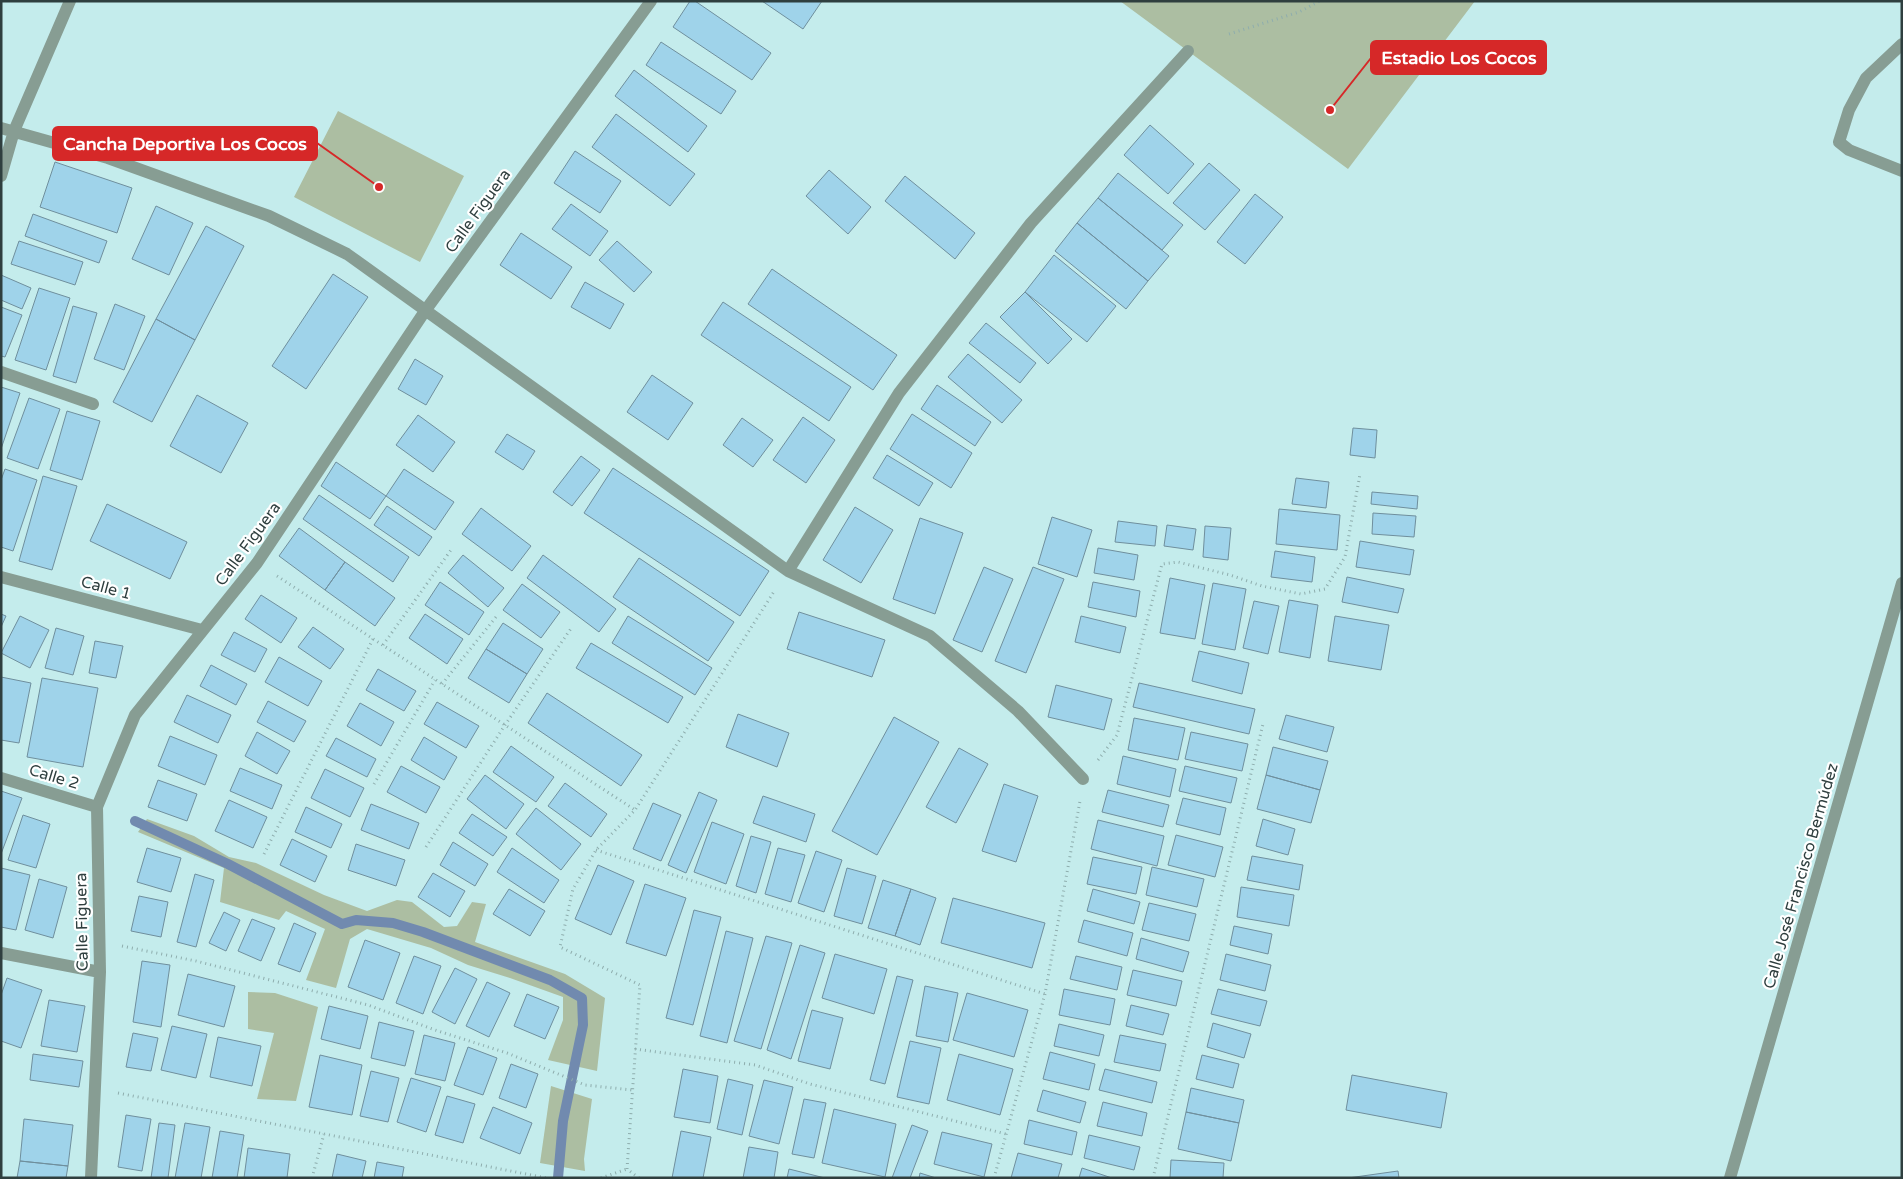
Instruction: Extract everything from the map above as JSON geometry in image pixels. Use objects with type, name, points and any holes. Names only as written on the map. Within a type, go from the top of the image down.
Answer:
[{"type":"street","points":[[1,176],[14,131],[70,1]]},
{"type":"street","name":"Calle Figuera","points":[[91,1178],[100,972],[97,807],[135,715],[257,563],[425,311],[651,1]]},
{"type":"street","points":[[1902,44],[1866,78],[1849,110],[1839,142],[1849,150],[1902,172]]},
{"type":"street","points":[[788,570],[899,393],[1031,223],[1188,51]]},
{"type":"street","points":[[1,128],[108,158],[269,216],[348,254],[788,570],[930,636],[1018,711],[1084,780]]},
{"type":"street","points":[[1,372],[93,404]]},
{"type":"street","name":"Calle 1","points":[[1,578],[202,630]]},
{"type":"street","name":"Calle José Francisco Bermúdez","points":[[1730,1178],[1902,583]]},
{"type":"street","name":"Calle 2","points":[[1,778],[97,807]]},
{"type":"street","points":[[1,952],[100,972]]},
{"type":"path","points":[[1230,34],[1299,12],[1320,1]]},
{"type":"path","points":[[994,1178],[1045,994],[1084,780],[1117,735],[1162,564],[1178,562],[1230,575],[1262,586],[1301,594],[1325,589],[1344,557],[1360,474]]},
{"type":"path","points":[[383,645],[451,550]]},
{"type":"path","points":[[257,563],[635,810]]},
{"type":"path","points":[[627,1169],[640,985],[560,947],[573,889],[596,850],[635,810],[788,570]]},
{"type":"path","points":[[442,684],[496,617]]},
{"type":"path","points":[[426,847],[504,724],[572,627]]},
{"type":"path","points":[[264,854],[374,639]]},
{"type":"path","points":[[374,784],[435,680]]},
{"type":"path","points":[[1153,1178],[1263,724]]},
{"type":"path","points":[[596,850],[1045,994]]},
{"type":"path","points":[[99,942],[196,962],[368,1005],[507,1053],[585,1085],[632,1090]]},
{"type":"path","points":[[635,1049],[755,1065],[810,1084],[1006,1134]]},
{"type":"path","points":[[95,1094],[114,1092],[546,1178]]},
{"type":"path","points":[[312,1178],[324,1134]]},
{"type":"path","points":[[601,1178],[627,1169]]},
{"type":"path","points":[[627,1169],[639,1178]]},
{"type":"green space","points":[[1120,1],[1475,1],[1348,169]]},
{"type":"green space","points":[[338,111],[464,176],[420,262],[294,197]]},
{"type":"green space","points":[[147,819],[194,836],[229,857],[256,863],[324,895],[367,911],[397,900],[412,902],[444,927],[457,926],[472,902],[486,904],[475,942],[565,974],[605,998],[597,1071],[548,1060],[563,1020],[563,997],[468,965],[431,948],[367,929],[350,939],[336,988],[306,980],[325,929],[286,911],[279,920],[220,902],[224,868],[138,832]]},
{"type":"green space","points":[[248,992],[275,993],[318,1007],[296,1101],[257,1099],[274,1033],[248,1029]]},
{"type":"green space","points":[[551,1086],[592,1099],[584,1159],[585,1171],[540,1163]]},
{"type":"building","points":[[690,1],[695,1],[771,53],[752,80],[673,27]]},
{"type":"building","points":[[762,1],[822,1],[803,29]]},
{"type":"building","points":[[661,42],[736,91],[721,114],[646,65]]},
{"type":"building","points":[[634,70],[707,126],[688,152],[615,96]]},
{"type":"building","points":[[616,114],[695,174],[670,206],[592,147]]},
{"type":"building","points":[[1150,125],[1194,164],[1168,194],[1124,155]]},
{"type":"building","points":[[575,151],[621,181],[600,213],[554,183]]},
{"type":"building","points":[[55,162],[132,188],[117,233],[40,207]]},
{"type":"building","points":[[1209,163],[1240,190],[1205,230],[1173,203]]},
{"type":"building","points":[[829,170],[871,207],[848,234],[806,196]]},
{"type":"building","points":[[1118,173],[1183,225],[1162,250],[1098,198]]},
{"type":"building","points":[[905,176],[975,233],[955,259],[885,201]]},
{"type":"building","points":[[1255,194],[1283,217],[1245,264],[1217,242]]},
{"type":"building","points":[[1098,198],[1169,256],[1148,281],[1077,223]]},
{"type":"building","points":[[571,204],[608,231],[590,256],[552,229]]},
{"type":"building","points":[[156,206],[193,223],[169,275],[132,259]]},
{"type":"building","points":[[33,214],[107,241],[99,263],[25,236]]},
{"type":"building","points":[[1077,223],[1148,281],[1126,309],[1055,251]]},
{"type":"building","points":[[206,226],[244,246],[195,340],[156,319]]},
{"type":"building","points":[[521,233],[572,267],[551,299],[500,265]]},
{"type":"building","points":[[19,241],[83,262],[75,285],[11,264]]},
{"type":"building","points":[[617,241],[652,272],[634,292],[599,260]]},
{"type":"building","points":[[1054,255],[1116,306],[1087,342],[1025,292]]},
{"type":"building","points":[[772,269],[897,355],[873,390],[748,304]]},
{"type":"building","points":[[333,274],[368,297],[306,389],[272,366]]},
{"type":"building","points":[[1,275],[31,288],[22,309],[1,300]]},
{"type":"building","points":[[585,282],[624,304],[610,329],[571,307]]},
{"type":"building","points":[[39,288],[70,298],[46,370],[15,360]]},
{"type":"building","points":[[1025,292],[1072,339],[1048,364],[1000,317]]},
{"type":"building","points":[[723,302],[851,387],[829,421],[701,335]]},
{"type":"building","points":[[115,304],[145,316],[124,370],[94,359]]},
{"type":"building","points":[[73,306],[97,313],[76,383],[53,376]]},
{"type":"building","points":[[1,307],[22,315],[5,357],[1,356]]},
{"type":"building","points":[[156,319],[195,340],[152,422],[113,402]]},
{"type":"building","points":[[986,323],[1036,363],[1020,383],[969,343]]},
{"type":"building","points":[[968,354],[1022,400],[1002,423],[948,377]]},
{"type":"building","points":[[415,359],[443,376],[426,405],[398,389]]},
{"type":"building","points":[[652,375],[693,403],[668,440],[627,412]]},
{"type":"building","points":[[937,385],[991,422],[975,446],[921,409]]},
{"type":"building","points":[[1,387],[20,393],[1,449]]},
{"type":"building","points":[[197,395],[248,423],[221,473],[170,446]]},
{"type":"building","points":[[29,398],[60,409],[38,469],[7,458]]},
{"type":"building","points":[[67,411],[100,421],[82,480],[50,470]]},
{"type":"building","points":[[912,414],[972,453],[951,488],[890,449]]},
{"type":"building","points":[[418,415],[455,442],[433,472],[396,445]]},
{"type":"building","points":[[803,417],[835,440],[806,483],[773,460]]},
{"type":"building","points":[[742,418],[773,440],[753,467],[723,445]]},
{"type":"building","points":[[1353,428],[1377,430],[1375,458],[1350,455]]},
{"type":"building","points":[[507,434],[535,451],[523,470],[495,452]]},
{"type":"building","points":[[887,455],[933,483],[919,506],[873,478]]},
{"type":"building","points":[[581,456],[600,470],[572,506],[553,492]]},
{"type":"building","points":[[336,462],[386,496],[370,519],[321,486]]},
{"type":"building","points":[[613,468],[769,571],[740,616],[584,513]]},
{"type":"building","points":[[5,469],[37,480],[13,551],[1,547],[1,480]]},
{"type":"building","points":[[404,469],[454,502],[435,530],[386,496]]},
{"type":"building","points":[[43,476],[77,486],[52,570],[19,561]]},
{"type":"building","points":[[1296,478],[1329,482],[1326,508],[1292,504]]},
{"type":"building","points":[[1372,492],[1418,496],[1417,509],[1371,504]]},
{"type":"building","points":[[319,495],[409,557],[393,582],[303,519]]},
{"type":"building","points":[[107,504],[187,542],[170,579],[90,541]]},
{"type":"building","points":[[387,506],[432,537],[419,556],[374,525]]},
{"type":"building","points":[[855,507],[893,530],[861,583],[823,560]]},
{"type":"building","points":[[481,508],[531,546],[512,571],[462,534]]},
{"type":"building","points":[[1279,509],[1340,515],[1337,550],[1276,544]]},
{"type":"building","points":[[1373,513],[1416,516],[1414,537],[1372,534]]},
{"type":"building","points":[[1052,517],[1092,530],[1077,577],[1038,564]]},
{"type":"building","points":[[920,518],[963,533],[935,614],[893,599]]},
{"type":"building","points":[[1118,521],[1157,526],[1155,546],[1115,542]]},
{"type":"building","points":[[1167,525],[1196,529],[1193,550],[1164,546]]},
{"type":"building","points":[[1205,526],[1231,528],[1228,560],[1203,557]]},
{"type":"building","points":[[299,528],[345,562],[325,590],[279,556]]},
{"type":"building","points":[[1360,541],[1414,550],[1410,575],[1356,567]]},
{"type":"building","points":[[1098,548],[1138,555],[1134,580],[1094,573]]},
{"type":"building","points":[[1275,551],[1315,557],[1312,582],[1271,577]]},
{"type":"building","points":[[463,555],[504,588],[488,607],[448,573]]},
{"type":"building","points":[[543,555],[616,609],[599,632],[527,578]]},
{"type":"building","points":[[639,558],[734,622],[708,661],[613,597]]},
{"type":"building","points":[[345,562],[395,598],[375,626],[325,590]]},
{"type":"building","points":[[984,567],[1013,579],[982,652],[953,640]]},
{"type":"building","points":[[1033,567],[1064,579],[1026,673],[995,661]]},
{"type":"building","points":[[1347,577],[1404,589],[1398,613],[1342,602]]},
{"type":"building","points":[[1170,578],[1205,585],[1195,639],[1160,633]]},
{"type":"building","points":[[440,582],[484,612],[469,635],[425,605]]},
{"type":"building","points":[[1093,582],[1140,591],[1136,617],[1088,607]]},
{"type":"building","points":[[1213,583],[1246,589],[1235,650],[1202,644]]},
{"type":"building","points":[[522,584],[560,612],[541,638],[503,610]]},
{"type":"building","points":[[261,595],[297,618],[281,643],[245,619]]},
{"type":"building","points":[[1289,600],[1318,605],[1310,658],[1279,652]]},
{"type":"building","points":[[1254,601],[1279,606],[1268,654],[1243,648]]},
{"type":"building","points":[[799,612],[885,640],[872,677],[787,649]]},
{"type":"building","points":[[1,614],[6,616],[1,627]]},
{"type":"building","points":[[425,614],[463,639],[447,664],[409,638]]},
{"type":"building","points":[[20,616],[49,630],[30,668],[1,653]]},
{"type":"building","points":[[628,616],[712,668],[695,695],[612,643]]},
{"type":"building","points":[[1081,616],[1126,627],[1120,653],[1075,642]]},
{"type":"building","points":[[1335,616],[1389,625],[1381,670],[1328,661]]},
{"type":"building","points":[[503,623],[543,649],[527,674],[486,649]]},
{"type":"building","points":[[313,627],[344,649],[330,669],[298,647]]},
{"type":"building","points":[[56,628],[84,636],[73,675],[45,668]]},
{"type":"building","points":[[234,632],[267,649],[255,672],[221,655]]},
{"type":"building","points":[[95,641],[123,646],[116,678],[89,673]]},
{"type":"building","points":[[591,643],[683,697],[668,723],[576,668]]},
{"type":"building","points":[[486,649],[527,674],[509,703],[468,678]]},
{"type":"building","points":[[1199,651],[1249,663],[1242,694],[1192,681]]},
{"type":"building","points":[[279,657],[322,681],[308,706],[265,682]]},
{"type":"building","points":[[211,665],[247,684],[236,705],[200,686]]},
{"type":"building","points":[[378,669],[416,691],[404,711],[366,690]]},
{"type":"building","points":[[1,677],[31,683],[19,743],[1,740]]},
{"type":"building","points":[[42,678],[98,688],[83,767],[27,757]]},
{"type":"building","points":[[1139,683],[1255,709],[1249,734],[1133,707]]},
{"type":"building","points":[[1056,685],[1112,699],[1104,730],[1048,717]]},
{"type":"building","points":[[547,693],[642,755],[621,786],[528,723]]},
{"type":"building","points":[[187,695],[231,715],[218,743],[174,722]]},
{"type":"building","points":[[268,701],[306,721],[294,742],[257,722]]},
{"type":"building","points":[[437,702],[479,726],[466,748],[424,724]]},
{"type":"building","points":[[360,703],[394,722],[381,746],[347,726]]},
{"type":"building","points":[[738,714],[789,733],[777,767],[726,747]]},
{"type":"building","points":[[1286,715],[1334,727],[1327,752],[1279,739]]},
{"type":"building","points":[[894,717],[939,742],[877,855],[832,831]]},
{"type":"building","points":[[1134,718],[1185,728],[1178,760],[1128,750]]},
{"type":"building","points":[[257,732],[290,751],[277,774],[245,756]]},
{"type":"building","points":[[1191,732],[1248,744],[1242,771],[1185,759]]},
{"type":"building","points":[[170,736],[217,755],[205,785],[158,766]]},
{"type":"building","points":[[424,737],[457,757],[444,780],[411,760]]},
{"type":"building","points":[[336,738],[376,759],[367,777],[326,756]]},
{"type":"building","points":[[511,746],[554,777],[536,802],[493,772]]},
{"type":"building","points":[[1273,747],[1328,761],[1320,790],[1266,775]]},
{"type":"building","points":[[959,748],[988,764],[956,823],[926,807]]},
{"type":"building","points":[[1123,756],[1176,769],[1170,797],[1117,784]]},
{"type":"building","points":[[401,766],[440,787],[426,813],[387,792]]},
{"type":"building","points":[[1185,766],[1237,778],[1231,803],[1179,791]]},
{"type":"building","points":[[240,768],[282,785],[272,809],[230,791]]},
{"type":"building","points":[[325,769],[364,788],[350,817],[311,798]]},
{"type":"building","points":[[485,775],[524,804],[506,829],[467,799]]},
{"type":"building","points":[[1266,775],[1320,790],[1311,823],[1257,809]]},
{"type":"building","points":[[158,780],[197,794],[187,821],[148,807]]},
{"type":"building","points":[[565,783],[607,814],[591,837],[548,806]]},
{"type":"building","points":[[1004,784],[1038,796],[1016,862],[982,851]]},
{"type":"building","points":[[1108,790],[1169,805],[1163,827],[1102,812]]},
{"type":"building","points":[[1,791],[22,798],[1,854]]},
{"type":"building","points":[[699,792],[717,800],[686,873],[668,865]]},
{"type":"building","points":[[763,796],[815,814],[806,842],[753,823]]},
{"type":"building","points":[[1183,798],[1226,808],[1220,835],[1176,824]]},
{"type":"building","points":[[229,800],[267,817],[253,848],[215,831]]},
{"type":"building","points":[[653,803],[681,815],[661,861],[633,849]]},
{"type":"building","points":[[371,804],[419,823],[409,849],[361,830]]},
{"type":"building","points":[[306,807],[342,824],[331,848],[295,832]]},
{"type":"building","points":[[536,808],[581,844],[561,870],[516,834]]},
{"type":"building","points":[[472,814],[507,837],[493,856],[459,833]]},
{"type":"building","points":[[23,815],[50,824],[36,868],[8,860]]},
{"type":"building","points":[[1263,819],[1295,829],[1288,855],[1256,846]]},
{"type":"building","points":[[1098,820],[1164,836],[1157,866],[1091,849]]},
{"type":"building","points":[[712,822],[744,834],[726,884],[694,872]]},
{"type":"building","points":[[1176,835],[1223,847],[1215,877],[1168,865]]},
{"type":"building","points":[[751,836],[771,842],[756,893],[736,886]]},
{"type":"building","points":[[292,839],[327,856],[315,882],[280,865]]},
{"type":"building","points":[[453,842],[488,864],[475,886],[440,865]]},
{"type":"building","points":[[356,844],[405,860],[396,886],[348,870]]},
{"type":"building","points":[[147,848],[181,858],[171,892],[137,882]]},
{"type":"building","points":[[512,848],[559,880],[544,903],[497,872]]},
{"type":"building","points":[[778,848],[805,855],[791,902],[765,894]]},
{"type":"building","points":[[816,851],[842,860],[824,912],[798,903]]},
{"type":"building","points":[[1252,856],[1303,865],[1299,890],[1247,880]]},
{"type":"building","points":[[1093,857],[1142,867],[1136,894],[1087,884]]},
{"type":"building","points":[[598,865],[634,881],[611,935],[575,919]]},
{"type":"building","points":[[1152,867],[1204,879],[1197,907],[1146,895]]},
{"type":"building","points":[[1,868],[30,875],[16,930],[1,927]]},
{"type":"building","points":[[847,868],[876,876],[862,924],[834,916]]},
{"type":"building","points":[[433,873],[465,891],[450,917],[418,897]]},
{"type":"building","points":[[195,874],[214,880],[196,947],[177,942]]},
{"type":"building","points":[[39,879],[67,887],[53,938],[25,930]]},
{"type":"building","points":[[883,880],[911,889],[895,936],[868,928]]},
{"type":"building","points":[[645,884],[686,898],[666,956],[626,943]]},
{"type":"building","points":[[1241,887],[1294,895],[1289,926],[1237,917]]},
{"type":"building","points":[[509,889],[545,911],[530,936],[493,914]]},
{"type":"building","points":[[911,889],[936,898],[920,945],[895,936]]},
{"type":"building","points":[[1093,889],[1140,902],[1134,924],[1087,911]]},
{"type":"building","points":[[139,896],[168,902],[161,937],[131,931]]},
{"type":"building","points":[[953,898],[1045,923],[1032,968],[941,943]]},
{"type":"building","points":[[1149,903],[1196,914],[1189,941],[1142,930]]},
{"type":"building","points":[[694,910],[721,917],[693,1025],[666,1018]]},
{"type":"building","points":[[224,912],[240,920],[226,951],[209,943]]},
{"type":"building","points":[[252,919],[275,928],[261,961],[238,951]]},
{"type":"building","points":[[1084,920],[1133,933],[1127,956],[1078,942]]},
{"type":"building","points":[[294,923],[316,933],[300,972],[278,964]]},
{"type":"building","points":[[1234,926],[1272,934],[1268,954],[1230,945]]},
{"type":"building","points":[[726,931],[753,938],[727,1043],[700,1036]]},
{"type":"building","points":[[766,936],[792,943],[761,1049],[734,1041]]},
{"type":"building","points":[[1141,938],[1189,952],[1183,972],[1136,959]]},
{"type":"building","points":[[365,940],[400,953],[383,1000],[348,987]]},
{"type":"building","points":[[800,945],[825,953],[791,1059],[767,1050]]},
{"type":"building","points":[[835,954],[887,969],[874,1014],[822,998]]},
{"type":"building","points":[[1226,954],[1271,965],[1265,991],[1220,980]]},
{"type":"building","points":[[414,956],[441,966],[423,1014],[396,1003]]},
{"type":"building","points":[[1076,956],[1122,967],[1117,990],[1070,979]]},
{"type":"building","points":[[142,961],[170,965],[161,1027],[133,1022]]},
{"type":"building","points":[[455,968],[477,979],[455,1024],[432,1012]]},
{"type":"building","points":[[1133,970],[1182,981],[1176,1006],[1127,995]]},
{"type":"building","points":[[188,974],[235,986],[224,1027],[178,1015]]},
{"type":"building","points":[[897,976],[913,980],[885,1084],[870,1080]]},
{"type":"building","points":[[7,978],[42,990],[21,1048],[1,1041],[1,995]]},
{"type":"building","points":[[487,982],[510,993],[489,1037],[466,1026]]},
{"type":"building","points":[[925,986],[958,993],[948,1042],[916,1036]]},
{"type":"building","points":[[1064,989],[1115,999],[1110,1025],[1059,1015]]},
{"type":"building","points":[[1218,989],[1267,1001],[1260,1026],[1211,1014]]},
{"type":"building","points":[[967,993],[1028,1010],[1014,1057],[953,1040]]},
{"type":"building","points":[[527,994],[559,1007],[545,1039],[514,1026]]},
{"type":"building","points":[[49,1000],[85,1006],[77,1052],[41,1046]]},
{"type":"building","points":[[1131,1005],[1169,1014],[1163,1035],[1126,1026]]},
{"type":"building","points":[[329,1006],[368,1016],[360,1049],[321,1039]]},
{"type":"building","points":[[812,1010],[843,1018],[830,1069],[798,1061]]},
{"type":"building","points":[[379,1022],[414,1031],[405,1066],[371,1058]]},
{"type":"building","points":[[1213,1023],[1251,1034],[1244,1058],[1207,1047]]},
{"type":"building","points":[[1059,1024],[1104,1035],[1099,1056],[1054,1046]]},
{"type":"building","points":[[172,1026],[207,1034],[196,1078],[161,1070]]},
{"type":"building","points":[[133,1033],[158,1038],[151,1071],[126,1067]]},
{"type":"building","points":[[424,1035],[455,1043],[445,1081],[415,1074]]},
{"type":"building","points":[[1120,1035],[1166,1044],[1160,1071],[1114,1062]]},
{"type":"building","points":[[218,1037],[261,1046],[252,1086],[210,1077]]},
{"type":"building","points":[[910,1041],[941,1048],[929,1104],[897,1097]]},
{"type":"building","points":[[468,1047],[497,1058],[483,1095],[454,1085]]},
{"type":"building","points":[[1050,1052],[1095,1064],[1089,1090],[1043,1079]]},
{"type":"building","points":[[33,1054],[83,1061],[79,1087],[30,1080]]},
{"type":"building","points":[[959,1054],[1013,1069],[1000,1115],[947,1100]]},
{"type":"building","points":[[320,1055],[362,1065],[352,1115],[309,1107]]},
{"type":"building","points":[[1202,1055],[1239,1064],[1233,1088],[1196,1079]]},
{"type":"building","points":[[511,1064],[538,1074],[526,1108],[499,1098]]},
{"type":"building","points":[[683,1069],[718,1076],[710,1123],[674,1117]]},
{"type":"building","points":[[1105,1069],[1157,1082],[1152,1103],[1099,1090]]},
{"type":"building","points":[[371,1071],[399,1078],[388,1122],[360,1116]]},
{"type":"building","points":[[1352,1075],[1447,1093],[1441,1128],[1346,1110]]},
{"type":"building","points":[[411,1078],[441,1087],[426,1132],[397,1122]]},
{"type":"building","points":[[728,1079],[753,1085],[742,1135],[717,1129]]},
{"type":"building","points":[[764,1080],[793,1087],[779,1144],[749,1136]]},
{"type":"building","points":[[1191,1088],[1244,1100],[1239,1123],[1186,1112]]},
{"type":"building","points":[[1043,1090],[1086,1102],[1080,1123],[1037,1111]]},
{"type":"building","points":[[447,1096],[475,1104],[463,1143],[435,1135]]},
{"type":"building","points":[[804,1099],[826,1103],[814,1158],[792,1154]]},
{"type":"building","points":[[1103,1102],[1147,1113],[1142,1136],[1097,1126]]},
{"type":"building","points":[[493,1107],[532,1123],[520,1154],[480,1138]]},
{"type":"building","points":[[834,1109],[896,1124],[885,1177],[822,1163]]},
{"type":"building","points":[[1186,1112],[1239,1123],[1231,1161],[1178,1149]]},
{"type":"building","points":[[126,1115],[151,1119],[142,1171],[118,1167]]},
{"type":"building","points":[[24,1119],[73,1125],[68,1166],[20,1161]]},
{"type":"building","points":[[1029,1120],[1077,1132],[1072,1155],[1024,1144]]},
{"type":"building","points":[[159,1123],[175,1125],[168,1178],[151,1178]]},
{"type":"building","points":[[185,1123],[210,1127],[201,1178],[175,1178]]},
{"type":"building","points":[[912,1125],[928,1131],[910,1178],[892,1178]]},
{"type":"building","points":[[220,1131],[244,1135],[237,1178],[212,1178]]},
{"type":"building","points":[[681,1131],[711,1137],[703,1178],[672,1178]]},
{"type":"building","points":[[942,1132],[992,1144],[984,1177],[934,1164]]},
{"type":"building","points":[[1089,1135],[1140,1147],[1134,1170],[1084,1158]]},
{"type":"building","points":[[749,1147],[778,1152],[774,1178],[743,1178]]},
{"type":"building","points":[[248,1148],[290,1154],[287,1178],[244,1178]]},
{"type":"building","points":[[1018,1153],[1062,1164],[1058,1178],[1011,1178]]},
{"type":"building","points":[[337,1154],[366,1161],[362,1178],[332,1178]]},
{"type":"building","points":[[1171,1160],[1224,1163],[1223,1178],[1170,1178]]},
{"type":"building","points":[[20,1161],[68,1166],[66,1178],[17,1178]]},
{"type":"building","points":[[377,1162],[404,1167],[402,1178],[374,1178]]},
{"type":"building","points":[[1082,1168],[1112,1178],[1079,1178]]},
{"type":"building","points":[[789,1169],[825,1178],[787,1178]]},
{"type":"building","points":[[1398,1171],[1399,1178],[1348,1178]]},
{"type":"building","points":[[920,1173],[936,1178],[919,1178]]},
{"type":"waterway","points":[[135,821],[228,864],[342,924],[356,920],[393,923],[423,932],[550,980],[582,998],[583,1025],[563,1121],[558,1178]]},
{"type":"place","name":"Estadio Los Cocos","points":[[1330,110]]},
{"type":"place","name":"Cancha Deportiva Los Cocos","points":[[379,187]]}]
